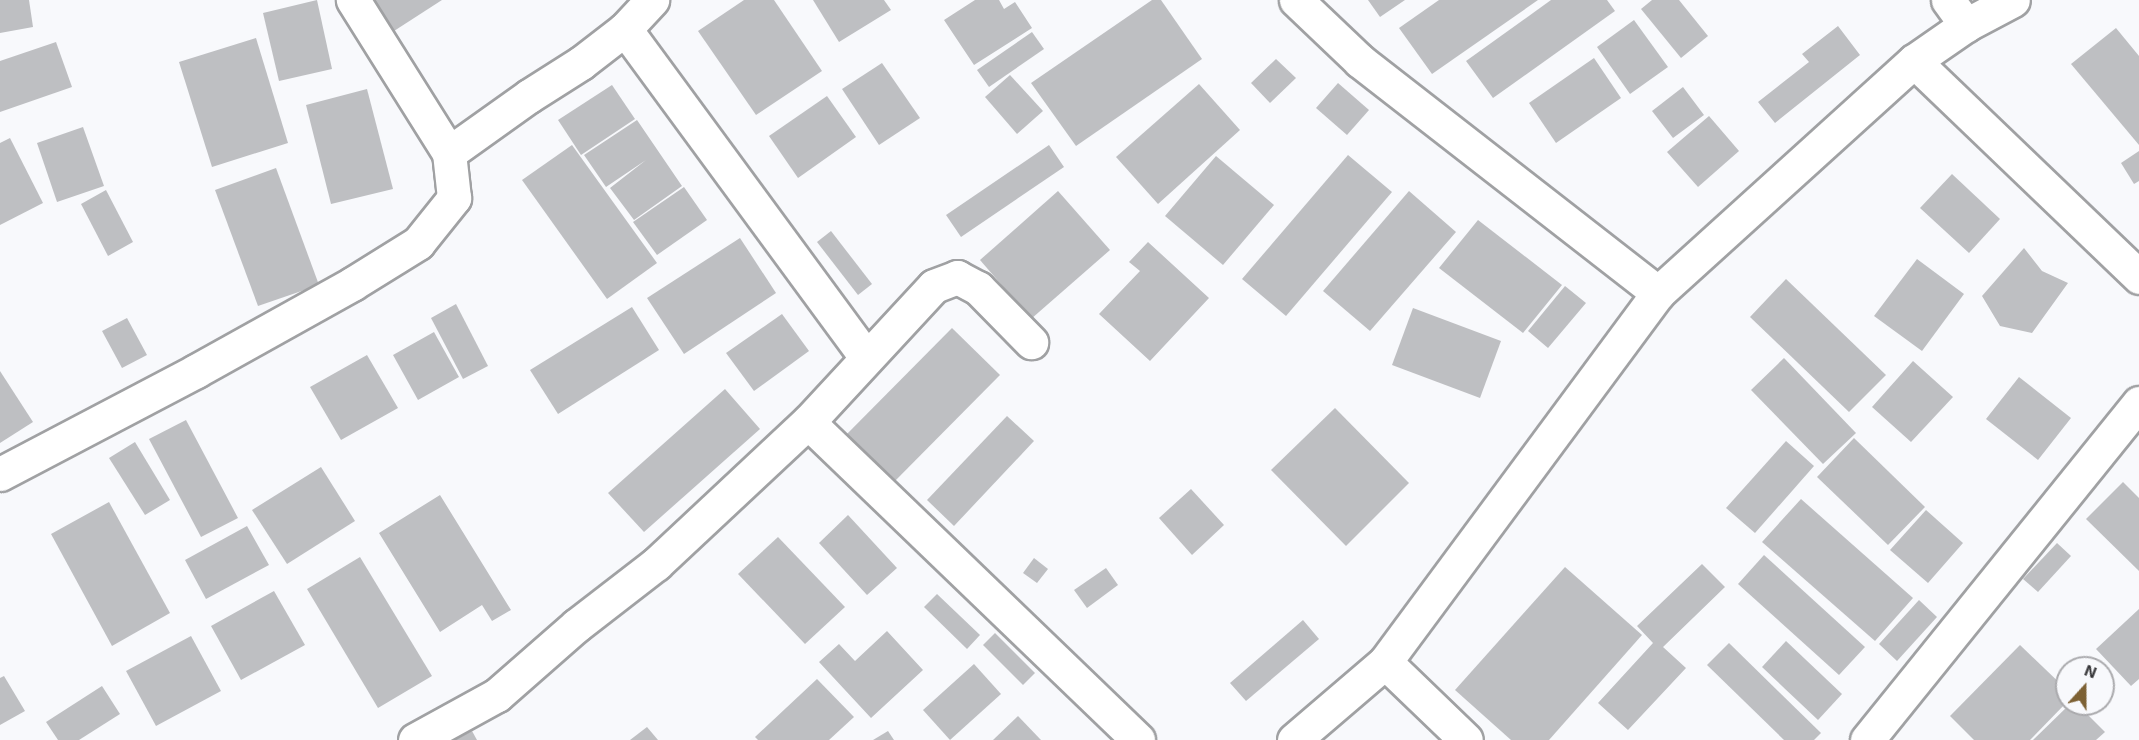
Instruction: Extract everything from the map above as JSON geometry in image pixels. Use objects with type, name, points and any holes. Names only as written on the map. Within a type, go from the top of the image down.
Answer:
[{"type":"street","points":[[0,474],[206,365],[352,284],[418,243],[454,198],[449,153],[352,0]]},
{"type":"street","points":[[449,153],[529,96],[581,63],[625,29],[652,0]]},
{"type":"street","points":[[1296,0],[1360,61],[1658,293]]},
{"type":"street","points":[[1294,740],[1385,662],[1658,293],[1914,61],[1957,13],[2013,0]]},
{"type":"street","points":[[625,29],[866,357]]},
{"type":"street","points":[[1914,61],[2139,277]]},
{"type":"street","points":[[415,740],[497,695],[577,625],[656,564],[808,422],[934,286],[957,277],[978,288],[1031,342]]},
{"type":"street","points":[[1867,740],[2139,403]]},
{"type":"street","points":[[808,422],[1138,740]]},
{"type":"street","points":[[1385,662],[1466,740]]},
{"type":"building","points":[[0,0],[29,0],[33,27],[0,33]]},
{"type":"building","points":[[317,0],[332,69],[279,81],[263,13]]},
{"type":"building","points":[[373,0],[442,0],[394,31]]},
{"type":"building","points":[[744,0],[774,0],[822,71],[756,115],[698,31]]},
{"type":"building","points":[[813,0],[884,0],[891,10],[839,42]]},
{"type":"building","points":[[975,0],[999,0],[1004,9],[1015,2],[1032,28],[974,65],[944,20]]},
{"type":"building","points":[[1152,0],[1161,0],[1202,59],[1076,146],[1031,83]]},
{"type":"building","points":[[1368,0],[1405,0],[1380,17]]},
{"type":"building","points":[[1439,0],[1538,0],[1432,74],[1399,28]]},
{"type":"building","points":[[1551,0],[1607,0],[1615,11],[1493,98],[1466,61]]},
{"type":"building","points":[[1652,0],[1679,0],[1708,36],[1681,58],[1641,9]]},
{"type":"building","points":[[1634,20],[1668,67],[1630,94],[1597,47]]},
{"type":"building","points":[[1838,26],[1860,55],[1775,123],[1758,102],[1809,62],[1802,54]]},
{"type":"building","points":[[2116,28],[2139,56],[2139,145],[2071,64]]},
{"type":"building","points":[[1032,32],[1044,49],[989,87],[977,70]]},
{"type":"building","points":[[256,38],[288,143],[212,167],[179,62]]},
{"type":"building","points":[[56,42],[72,87],[0,112],[0,61]]},
{"type":"building","points":[[1594,58],[1621,98],[1556,143],[1529,103]]},
{"type":"building","points":[[1276,59],[1296,78],[1270,103],[1251,83]]},
{"type":"building","points":[[882,63],[920,118],[879,145],[842,89]]},
{"type":"building","points":[[1010,75],[1043,111],[1017,134],[985,97]]},
{"type":"building","points":[[1338,83],[1369,110],[1347,135],[1316,108]]},
{"type":"building","points":[[1199,84],[1240,130],[1158,204],[1116,157]]},
{"type":"building","points":[[612,85],[635,119],[581,155],[558,120]]},
{"type":"building","points":[[1683,87],[1704,115],[1673,138],[1652,111]]},
{"type":"building","points":[[367,89],[393,189],[331,204],[306,105]]},
{"type":"building","points":[[827,96],[856,137],[798,178],[769,136]]},
{"type":"building","points":[[1709,116],[1739,151],[1698,187],[1667,152]]},
{"type":"building","points":[[637,120],[682,186],[634,220],[610,188],[646,160],[606,187],[584,155]]},
{"type":"building","points":[[83,127],[104,186],[57,202],[37,143]]},
{"type":"building","points":[[10,138],[43,203],[0,225],[0,143]]},
{"type":"building","points":[[572,145],[657,263],[607,299],[522,180]]},
{"type":"building","points":[[1049,145],[1064,167],[961,237],[946,215]]},
{"type":"building","points":[[2139,151],[2139,181],[2134,184],[2121,163]]},
{"type":"building","points":[[1348,155],[1392,192],[1286,316],[1242,279]]},
{"type":"building","points":[[1216,156],[1274,205],[1223,265],[1165,216]]},
{"type":"building","points":[[276,168],[319,285],[258,306],[215,190]]},
{"type":"building","points":[[1952,174],[2000,219],[1969,253],[1920,208]]},
{"type":"building","points":[[684,187],[707,220],[657,255],[633,222]]},
{"type":"building","points":[[106,190],[133,242],[108,256],[81,204]]},
{"type":"building","points":[[1058,191],[1110,250],[1031,319],[980,260]]},
{"type":"building","points":[[1409,191],[1456,232],[1370,331],[1323,291]]},
{"type":"building","points":[[1478,220],[1562,285],[1523,333],[1439,268]]},
{"type":"building","points":[[831,231],[872,284],[858,295],[817,242]]},
{"type":"building","points":[[740,238],[776,293],[684,354],[647,298]]},
{"type":"building","points":[[1148,242],[1209,298],[1150,361],[1099,314],[1140,271],[1129,262]]},
{"type":"building","points":[[2024,248],[2042,271],[2068,283],[2032,333],[2000,326],[1982,296]]},
{"type":"building","points":[[1917,259],[1964,294],[1922,351],[1874,316]]},
{"type":"building","points":[[1786,279],[1886,375],[1849,412],[1750,317]]},
{"type":"building","points":[[1565,286],[1586,303],[1548,348],[1528,331]]},
{"type":"building","points":[[456,304],[488,366],[463,379],[431,318]]},
{"type":"building","points":[[632,307],[659,350],[558,414],[530,370]]},
{"type":"building","points":[[1413,308],[1501,341],[1480,398],[1392,365]]},
{"type":"building","points":[[782,314],[809,351],[754,391],[726,353]]},
{"type":"building","points":[[127,318],[147,355],[122,368],[102,331]]},
{"type":"building","points":[[952,328],[1000,375],[891,485],[843,438]]},
{"type":"building","points":[[434,332],[459,377],[418,400],[393,355]]},
{"type":"building","points":[[367,355],[398,408],[341,440],[310,387]]},
{"type":"building","points":[[1784,358],[1856,433],[1823,464],[1751,390]]},
{"type":"building","points":[[1913,361],[1953,397],[1911,442],[1872,407]]},
{"type":"building","points":[[0,371],[33,422],[0,443]]},
{"type":"building","points":[[2019,377],[2071,418],[2038,460],[1986,419]]},
{"type":"building","points":[[725,389],[760,429],[644,532],[608,493]]},
{"type":"building","points":[[1335,408],[1409,483],[1346,546],[1271,470]]},
{"type":"building","points":[[1007,416],[1034,441],[954,526],[927,500]]},
{"type":"building","points":[[186,420],[238,518],[201,537],[149,439]]},
{"type":"building","points":[[1854,438],[1925,507],[1888,545],[1817,477]]},
{"type":"building","points":[[1786,441],[1814,466],[1755,533],[1726,508]]},
{"type":"building","points":[[135,442],[170,500],[145,515],[109,458]]},
{"type":"building","points":[[321,467],[355,521],[287,564],[252,510]]},
{"type":"building","points":[[2123,482],[2139,498],[2139,571],[2086,519]]},
{"type":"building","points":[[1191,489],[1224,525],[1192,555],[1159,518]]},
{"type":"building","points":[[440,495],[511,610],[492,621],[482,605],[440,632],[379,533]]},
{"type":"building","points":[[1801,499],[1913,598],[1875,641],[1762,542]]},
{"type":"building","points":[[109,502],[170,613],[112,646],[51,534]]},
{"type":"building","points":[[1926,510],[1963,543],[1928,583],[1890,550]]},
{"type":"building","points":[[848,515],[897,568],[867,595],[819,543]]},
{"type":"building","points":[[247,526],[269,565],[206,599],[185,560]]},
{"type":"building","points":[[778,537],[845,607],[805,644],[738,574]]},
{"type":"building","points":[[2057,543],[2071,556],[2038,592],[2023,579]]},
{"type":"building","points":[[1764,555],[1865,647],[1839,675],[1738,584]]},
{"type":"building","points":[[360,557],[432,676],[378,708],[307,589]]},
{"type":"building","points":[[1034,558],[1048,569],[1037,583],[1023,573]]},
{"type":"building","points":[[1702,564],[1725,587],[1663,647],[1686,668],[1628,730],[1598,703],[1653,643],[1637,626]]},
{"type":"building","points":[[1565,567],[1642,635],[1549,740],[1511,740],[1455,690]]},
{"type":"building","points":[[1106,568],[1118,585],[1087,608],[1074,590]]},
{"type":"building","points":[[274,591],[305,645],[241,680],[211,626]]},
{"type":"building","points":[[937,594],[980,635],[967,649],[924,607]]},
{"type":"building","points":[[1919,600],[1937,617],[1897,661],[1879,644]]},
{"type":"building","points":[[2139,609],[2139,679],[2131,686],[2115,669],[2115,656],[2103,656],[2096,649]]},
{"type":"building","points":[[1303,620],[1319,639],[1246,701],[1230,683]]},
{"type":"building","points":[[887,631],[923,670],[871,718],[819,662],[839,644],[855,661]]},
{"type":"building","points":[[995,633],[1035,673],[1023,685],[983,645]]},
{"type":"building","points":[[191,636],[221,691],[156,726],[126,671]]},
{"type":"building","points":[[1786,641],[1842,694],[1818,720],[1762,667]]},
{"type":"building","points":[[1729,643],[1821,733],[1814,740],[1784,740],[1707,665]]},
{"type":"building","points":[[2020,645],[2055,679],[2055,714],[2030,740],[1974,740],[1950,716]]},
{"type":"building","points":[[974,664],[1001,694],[950,740],[923,710]]},
{"type":"building","points":[[4,676],[25,711],[0,725],[0,678]]},
{"type":"building","points":[[817,679],[854,717],[829,740],[758,740],[755,737]]},
{"type":"building","points":[[102,686],[120,714],[79,740],[58,740],[46,722]]},
{"type":"building","points":[[1018,716],[1041,740],[993,740]]},
{"type":"building","points":[[2058,716],[2089,716],[2105,732],[2096,740],[2033,740]]},
{"type":"building","points":[[647,727],[658,740],[630,740]]},
{"type":"building","points":[[472,731],[477,740],[455,740]]},
{"type":"building","points":[[888,731],[894,740],[873,740]]}]
